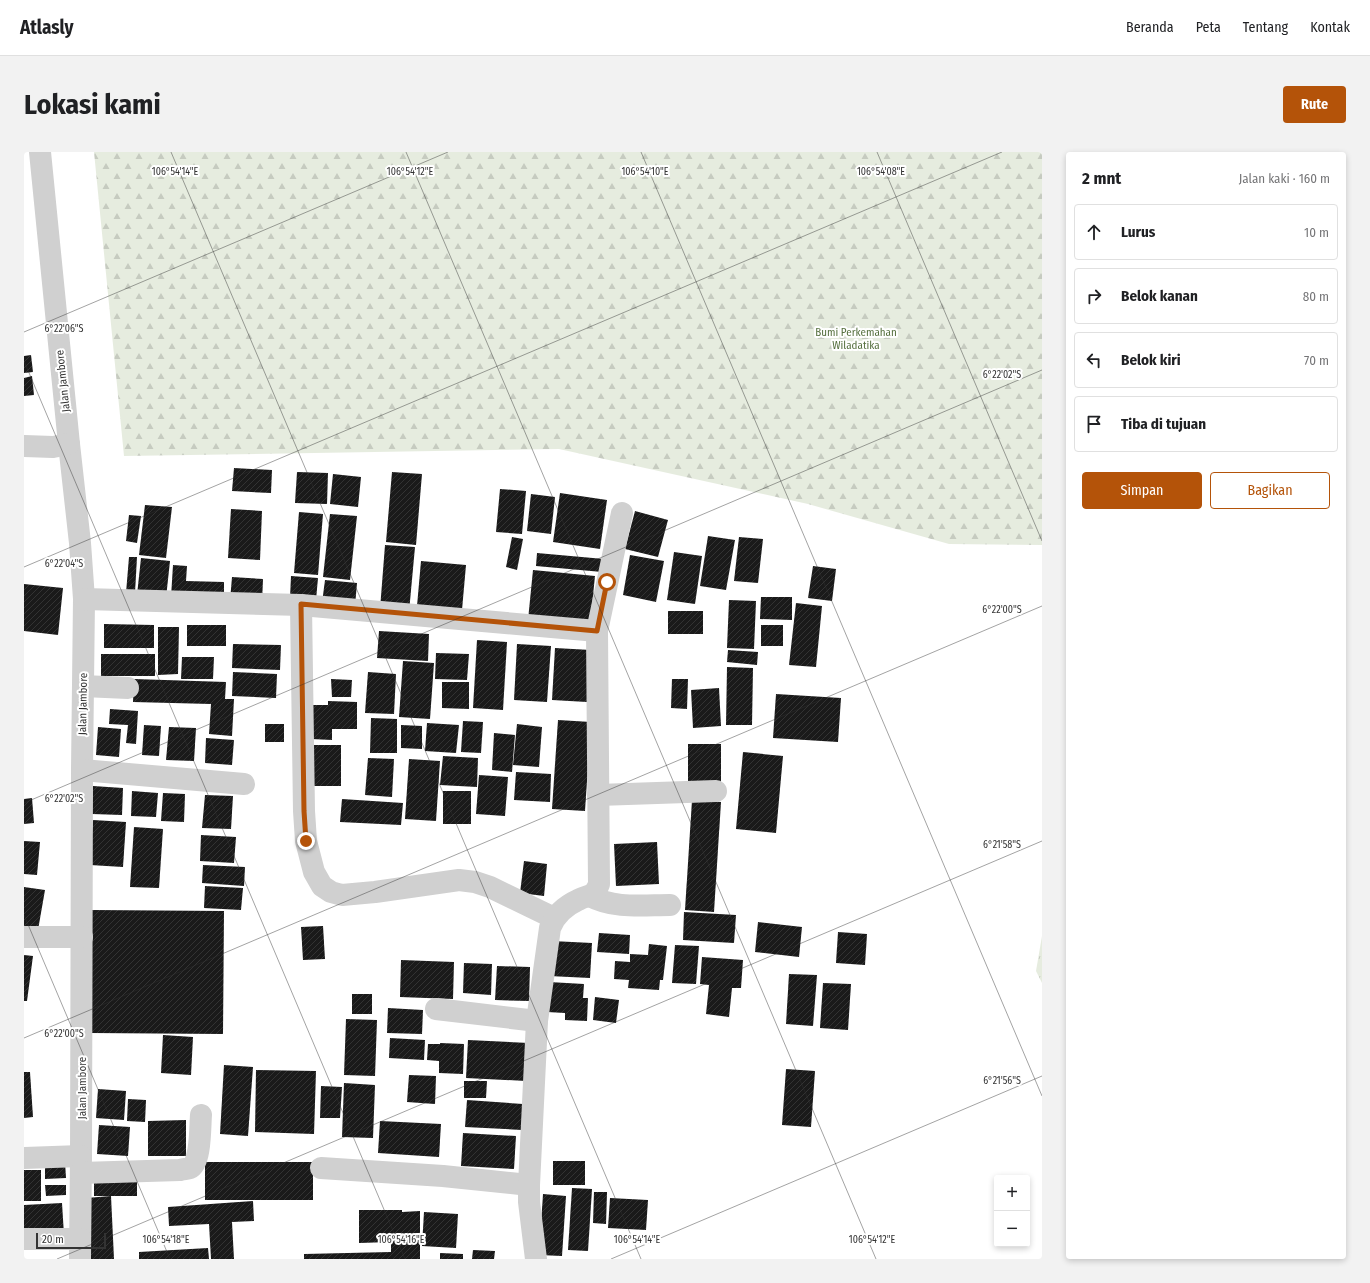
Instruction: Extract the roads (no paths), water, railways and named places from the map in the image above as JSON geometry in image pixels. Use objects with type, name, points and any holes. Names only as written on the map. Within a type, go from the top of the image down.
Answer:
[{"type":"street","name":"Jalan Jambore","points":[[40,152],[80,543],[84,598],[80,1249]]},
{"type":"street","points":[[24,446],[53,447],[69,444]]},
{"type":"street","points":[[536,1259],[529,1202],[529,1185],[538,1021],[550,928],[554,918],[579,899],[590,896],[597,890],[599,884],[597,631],[622,513]]},
{"type":"street","points":[[84,598],[301,604],[597,631]]},
{"type":"street","points":[[301,604],[304,811],[306,841],[314,872],[322,886],[331,892],[342,895],[375,892],[459,880],[475,882],[490,887],[554,918]]},
{"type":"street","points":[[83,686],[128,688]]},
{"type":"street","points":[[82,770],[244,784]]},
{"type":"street","points":[[598,795],[716,791]]},
{"type":"street","points":[[590,896],[602,902],[620,905],[670,905]]},
{"type":"street","points":[[24,937],[82,937]]},
{"type":"street","points":[[436,1009],[538,1021]]},
{"type":"street","points":[[24,1158],[81,1165],[180,1170],[191,1168],[198,1156],[201,1115]]},
{"type":"street","points":[[321,1168],[443,1176],[529,1185]]},
{"type":"street","points":[[24,1240],[80,1249]]},
{"type":"park label","name":"Bumi Perkemahan Wiladatika","points":[[856,338]]}]
